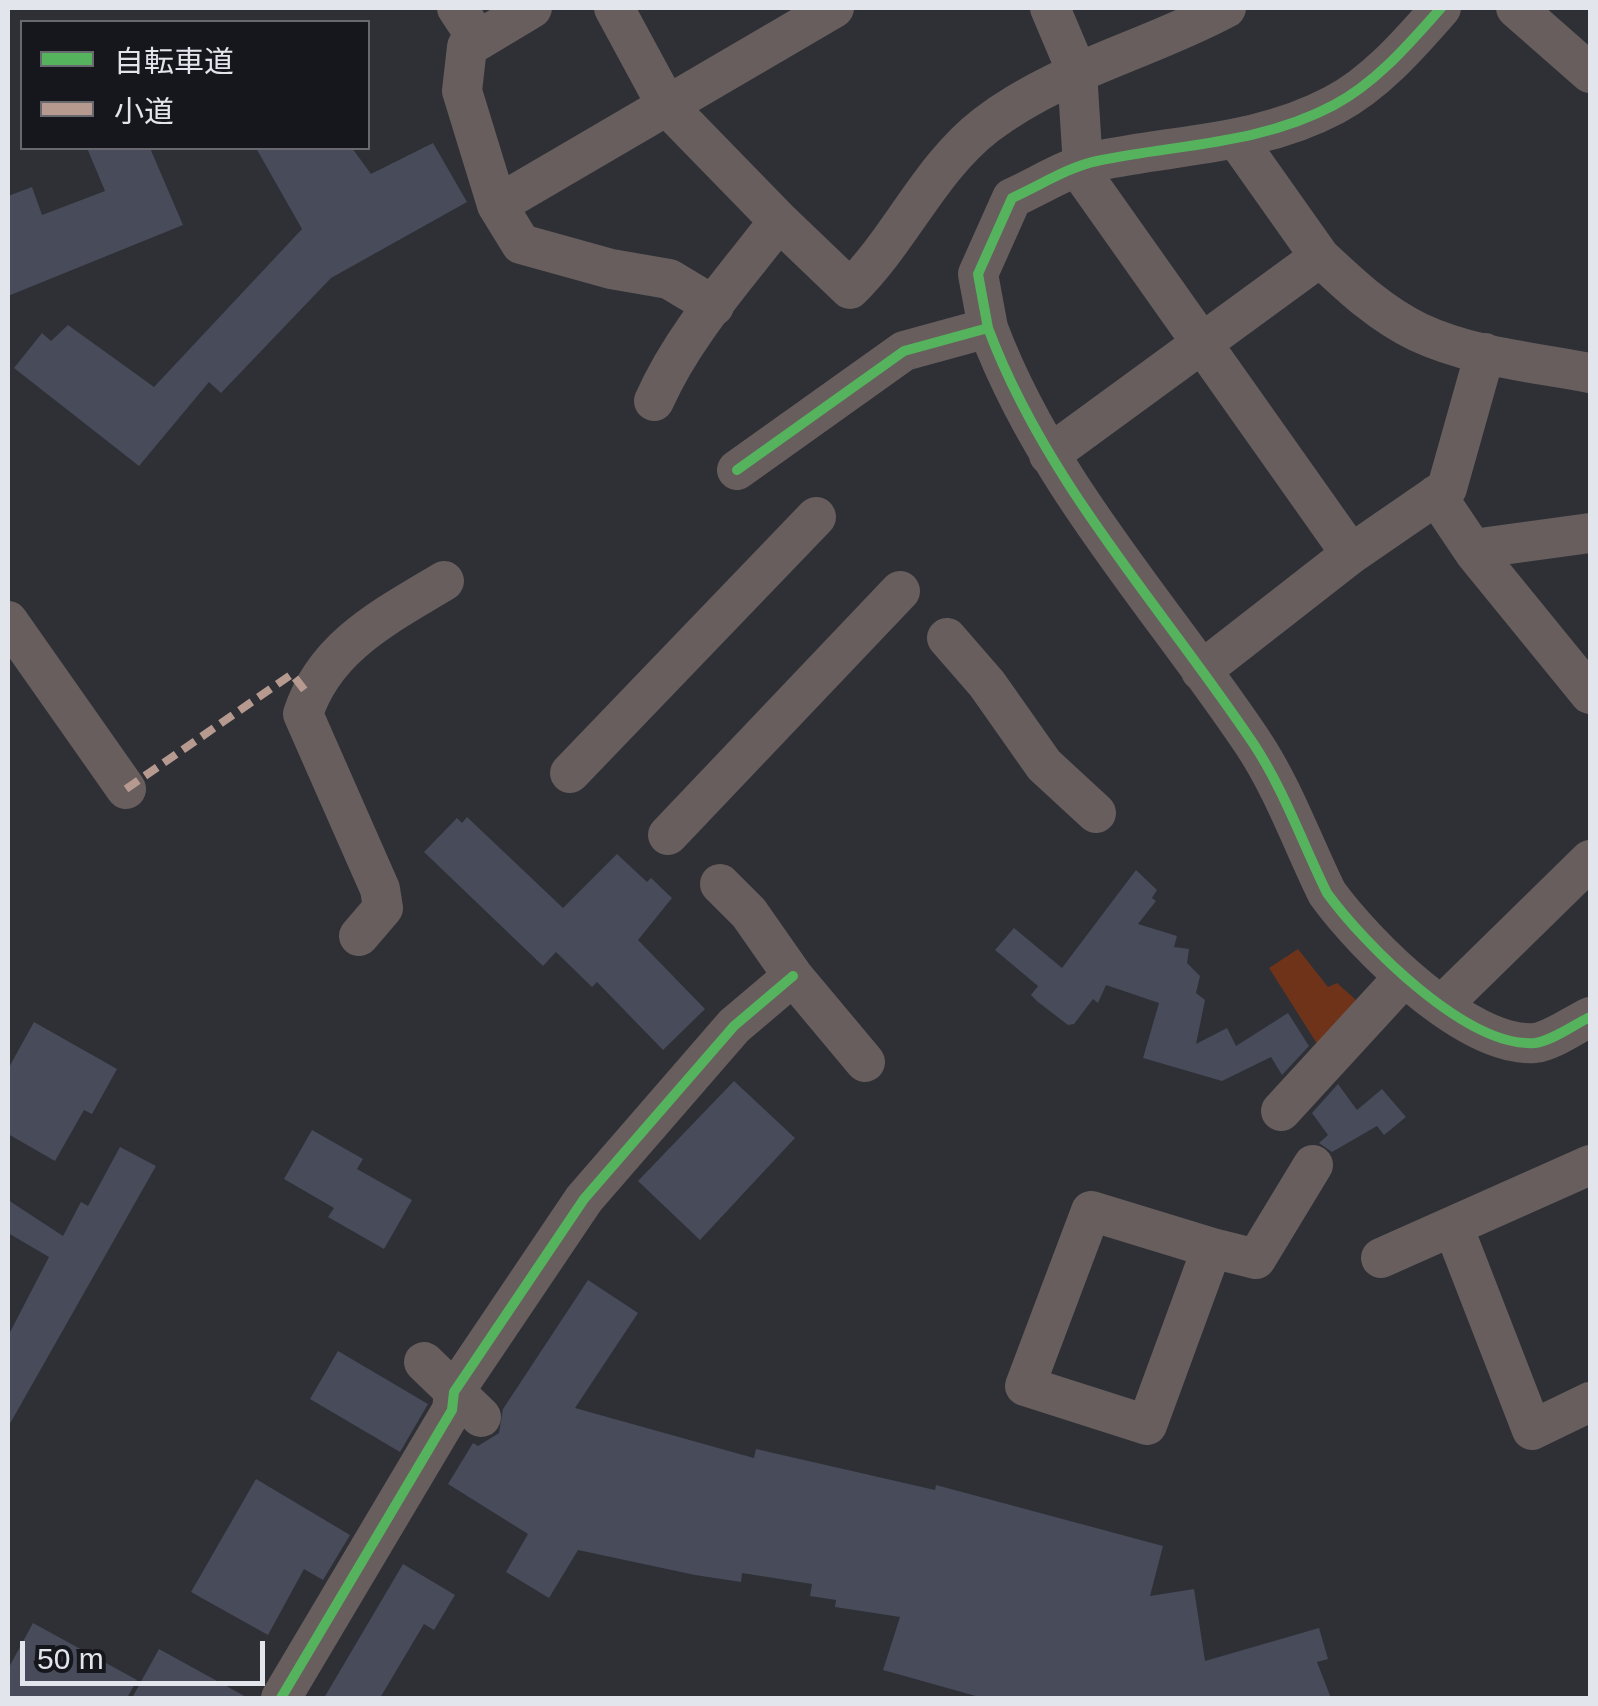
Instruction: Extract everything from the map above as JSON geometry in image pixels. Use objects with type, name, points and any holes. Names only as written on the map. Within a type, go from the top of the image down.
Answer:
[{"type":"street","points":[[532,8],[468,24],[462,91],[497,205],[522,244],[669,280],[714,306]]},
{"type":"street","points":[[614,8],[667,106],[850,289],[875,265],[933,181],[986,126],[1077,72],[1226,8]]},
{"type":"street","points":[[497,205],[834,8]]},
{"type":"street","points":[[1050,8],[1077,72],[1080,167],[1351,554]]},
{"type":"street","points":[[1516,8],[1590,73]]},
{"type":"street","points":[[1423,14],[1379,73],[1337,104],[1294,124],[1238,141],[1080,167],[1012,198],[978,274],[988,328],[1011,388],[1048,455],[1256,747],[1326,893],[1404,977],[1498,1037],[1536,1043],[1590,1017]]},
{"type":"street","points":[[1238,141],[1320,256],[1369,302],[1418,332],[1485,354],[1590,373]]},
{"type":"street","points":[[654,401],[682,347],[779,220]]},
{"type":"street","points":[[1048,455],[1320,256]]},
{"type":"street","points":[[737,470],[904,351],[988,328]]},
{"type":"street","points":[[1202,671],[1351,554],[1448,488],[1485,354]]},
{"type":"street","points":[[1436,495],[1472,549],[1590,694]]},
{"type":"street","points":[[570,773],[816,518]]},
{"type":"street","points":[[1472,549],[1590,533]]},
{"type":"street","points":[[359,936],[383,908],[380,889],[302,714],[309,696],[355,635],[444,581]]},
{"type":"street","points":[[668,835],[900,591]]},
{"type":"street","points":[[8,621],[126,789]]},
{"type":"street","points":[[947,638],[987,684],[1044,765],[1096,813]]},
{"type":"street","points":[[1443,1004],[1590,860]]},
{"type":"street","points":[[720,884],[749,912],[793,976],[866,1062]]},
{"type":"street","points":[[281,1698],[452,1410],[467,1404],[584,1199],[734,1026],[793,976]]},
{"type":"street","points":[[1281,1111],[1404,977]]},
{"type":"street","points":[[1212,1248],[1148,1425],[1025,1386],[1091,1212],[1256,1259],[1313,1166]]},
{"type":"street","points":[[1381,1258],[1586,1177]]},
{"type":"street","points":[[1454,1229],[1532,1430],[1590,1402]]},
{"type":"street","points":[[424,1362],[467,1404]]},
{"type":"shaded area","points":[[1298,949],[1328,987],[1337,983],[1356,1000],[1321,1050],[1269,968]]},
{"type":"building","points":[[433,143],[467,202],[331,278],[221,393],[209,382],[139,466],[14,368],[42,333],[51,341],[68,325],[154,387],[302,229],[257,150],[353,150],[371,174]]},
{"type":"building","points":[[88,150],[151,150],[183,225],[8,296],[8,196],[32,187],[42,215],[105,191]]},
{"type":"building","points":[[467,817],[563,908],[617,854],[647,882],[651,878],[672,898],[638,940],[705,1009],[663,1050],[597,982],[592,987],[556,952],[543,966],[424,852],[457,818],[462,823]]},
{"type":"building","points":[[1136,870],[1157,890],[1152,898],[1156,901],[1138,924],[1177,936],[1174,947],[1189,949],[1187,963],[1200,976],[1196,993],[1205,1000],[1196,1044],[1227,1028],[1236,1046],[1288,1013],[1309,1046],[1282,1075],[1271,1057],[1222,1081],[1143,1058],[1159,1003],[1106,985],[1098,1003],[1093,999],[1074,1024],[1068,1025],[1031,995],[1038,986],[995,950],[1014,928],[1062,968]]},
{"type":"building","points":[[34,1022],[117,1069],[92,1114],[84,1110],[55,1161],[8,1134],[8,1069]]},
{"type":"building","points":[[734,1081],[795,1138],[700,1240],[638,1181]]},
{"type":"building","points":[[1338,1084],[1357,1110],[1382,1089],[1406,1117],[1384,1135],[1377,1126],[1332,1152],[1319,1143],[1328,1135],[1312,1113]]},
{"type":"building","points":[[312,1130],[363,1159],[357,1169],[412,1200],[384,1249],[328,1217],[334,1208],[284,1179]]},
{"type":"building","points":[[120,1147],[156,1166],[8,1427],[8,1336],[49,1257],[8,1233],[8,1200],[63,1236],[81,1202],[88,1206]]},
{"type":"building","points":[[588,1280],[638,1313],[575,1408],[754,1458],[756,1449],[935,1490],[936,1485],[1163,1546],[1150,1596],[1194,1589],[1205,1661],[1319,1628],[1328,1659],[1317,1662],[1331,1698],[983,1698],[883,1670],[900,1617],[835,1607],[836,1600],[810,1596],[812,1584],[742,1573],[741,1582],[578,1550],[549,1598],[506,1572],[528,1534],[448,1484],[473,1443],[478,1446],[499,1433],[503,1409]]},
{"type":"building","points":[[338,1351],[428,1404],[400,1452],[310,1399]]},
{"type":"building","points":[[256,1479],[350,1535],[323,1580],[304,1569],[268,1635],[191,1592]]},
{"type":"building","points":[[403,1564],[455,1595],[434,1630],[424,1624],[380,1698],[324,1698]]},
{"type":"building","points":[[33,1623],[137,1680],[127,1698],[8,1698],[8,1669]]},
{"type":"building","points":[[159,1649],[248,1698],[132,1698]]},
{"type":"marked path","points":[[126,789],[292,674],[309,696]]},
{"type":"cycle path","points":[[737,470],[904,351],[988,328],[978,274],[1012,198],[1086,164],[1247,136],[1306,118],[1364,85],[1441,8]]},
{"type":"cycle path","points":[[988,328],[1012,385],[1073,492],[1264,760],[1327,893],[1344,914],[1419,989],[1479,1029],[1508,1040],[1535,1043],[1590,1017]]},
{"type":"cycle path","points":[[281,1698],[452,1410],[454,1392],[584,1199],[734,1026],[793,976]]}]
